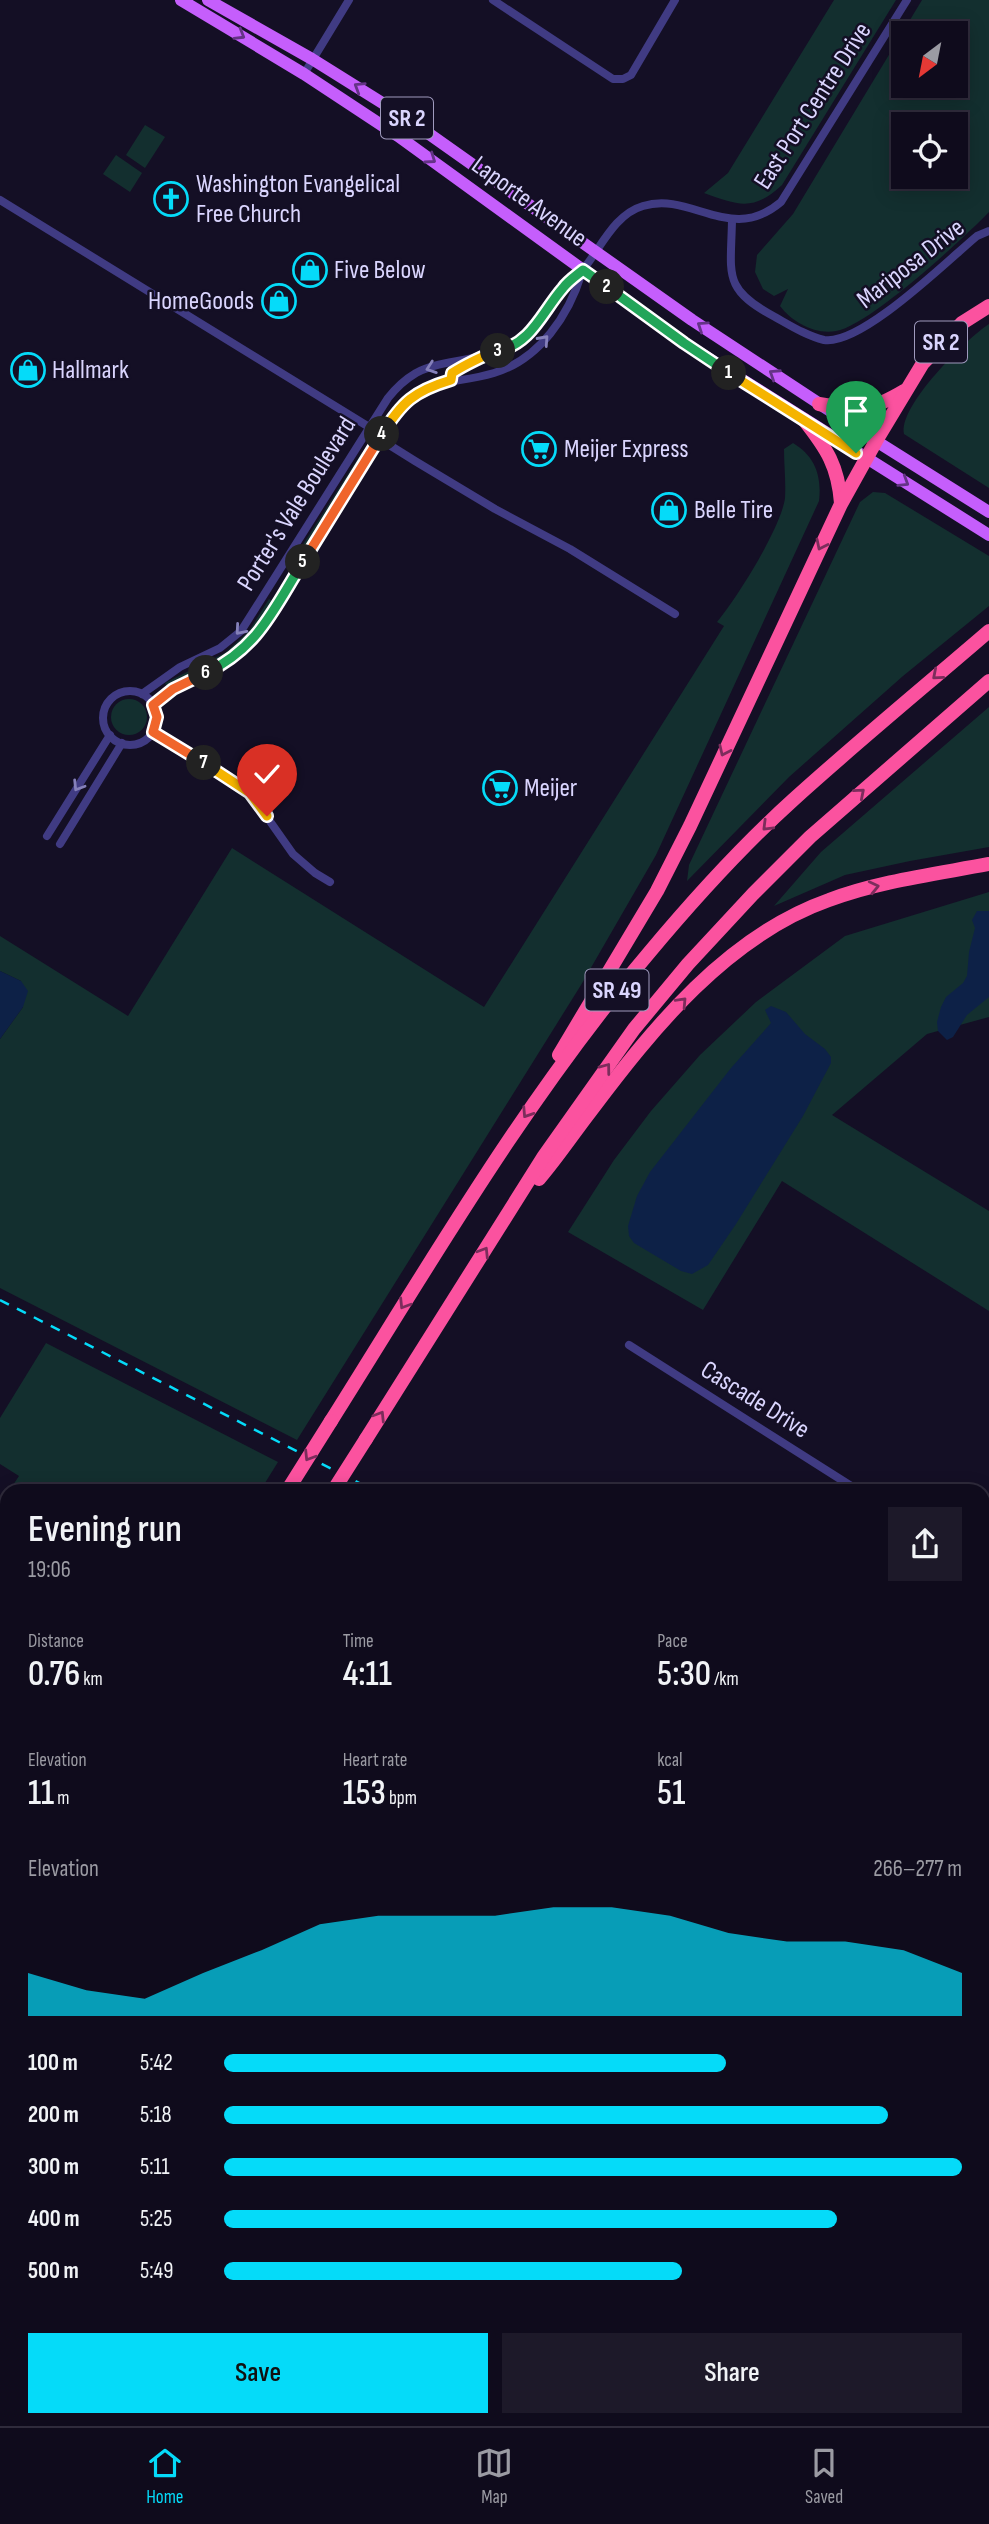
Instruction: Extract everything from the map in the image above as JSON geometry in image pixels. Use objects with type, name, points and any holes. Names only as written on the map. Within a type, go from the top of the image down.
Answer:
[{"type":"highway","name":"SR 2","points":[[818,404],[855,410],[870,408],[905,390],[941,342],[962,323],[989,306]]},
{"type":"highway","points":[[541,1091],[568,1038],[657,891],[841,503],[905,390]]},
{"type":"highway","points":[[804,420],[824,444],[835,464],[841,503]]},
{"type":"highway","name":"SR 49","points":[[291,1484],[541,1091],[602,1009],[648,953],[738,854],[792,801],[989,631]]},
{"type":"highway","name":"SR 49","points":[[337,1484],[590,1088],[634,1029],[688,964],[810,837],[989,681]]},
{"type":"highway","points":[[500,1226],[654,1033],[712,971],[750,941],[794,915],[829,899],[924,876],[989,864]]},
{"type":"main road","name":"Laporte Avenue","points":[[181,0],[304,74],[419,151],[684,343],[989,535]]},
{"type":"main road","name":"Laporte Avenue","points":[[208,0],[312,59],[408,119],[692,320],[818,404],[989,512]]},
{"type":"street","points":[[304,74],[349,0]]},
{"type":"street","points":[[493,0],[613,79],[623,79],[631,75],[675,0]]},
{"type":"street","name":"East Port Centre Drive","points":[[596,251],[619,222],[642,206],[671,206],[732,220],[767,213],[788,193],[907,0]]},
{"type":"street","points":[[0,200],[382,435],[391,446],[415,461],[495,509],[570,549],[675,614]]},
{"type":"street","name":"Mariposa Drive","points":[[732,220],[731,271],[737,292],[762,310],[804,333],[826,340],[852,335],[879,319],[977,236],[989,231]]},
{"type":"street","name":"Porter's Vale Boulevard","points":[[142,694],[180,667],[220,648],[241,631],[369,427],[402,382],[433,366],[512,348],[526,338],[563,287],[583,270],[596,251]]},
{"type":"street","name":"Porter's Vale Boulevard","points":[[153,705],[173,689],[228,661],[255,637],[382,435],[407,400],[424,389],[451,380],[494,373],[515,365],[533,352],[547,338],[569,306],[583,270]]},
{"type":"street","points":[[451,380],[452,373],[466,368],[487,354]]},
{"type":"street","points":[[122,692],[142,694],[153,705],[157,717],[153,732],[146,740],[137,744],[122,743],[110,735],[103,720],[107,704],[122,692]]},
{"type":"street","points":[[153,732],[250,793],[293,855],[330,882]]},
{"type":"street","points":[[47,836],[110,735]]},
{"type":"street","points":[[60,844],[122,743]]},
{"type":"street","name":"Cascade Drive","points":[[629,1345],[848,1484]]},
{"type":"green space","points":[[834,0],[896,0],[782,185],[772,194],[754,203],[745,204],[704,193],[728,173]]},
{"type":"green space","points":[[922,0],[989,0],[989,212],[892,298],[851,326],[836,331],[812,329],[791,317],[780,306],[788,289],[774,296],[763,289],[755,272],[757,255],[793,214],[891,51],[891,98],[968,98],[968,21],[909,21]]},
{"type":"green space","points":[[145,125],[165,137],[145,168],[126,155]]},
{"type":"green space","points":[[116,155],[142,173],[130,192],[103,174]]},
{"type":"green space","points":[[989,324],[989,488],[904,434],[911,407],[922,391],[965,343]]},
{"type":"green space","points":[[793,443],[812,460],[818,475],[819,501],[656,855],[581,985],[297,1440],[0,1288],[0,1039],[23,1007],[21,981],[0,971],[0,936],[128,1016],[232,848],[484,1007],[724,626],[717,622],[757,562],[776,527],[785,498],[784,449]]},
{"type":"green space","points":[[362,452],[363,455],[291,568],[290,565]]},
{"type":"green space","points":[[873,492],[885,493],[989,556],[989,606],[903,676],[789,777],[687,881],[689,865],[860,502]]},
{"type":"green space","points":[[269,599],[272,601],[262,617],[238,647],[215,663],[167,687],[165,683],[225,653],[249,631]]},
{"type":"green space","points":[[129,699],[142,704],[147,717],[142,730],[129,735],[116,730],[111,717],[116,704]]},
{"type":"green space","points":[[989,707],[989,847],[845,875],[774,906],[821,852]]},
{"type":"green space","points":[[989,892],[989,1017],[927,1034],[832,1115],[989,1211],[989,1311],[782,1181],[703,1310],[568,1232],[614,1160],[651,1111],[700,1055],[756,1002],[845,936]]},
{"type":"green space","points":[[46,1343],[278,1462],[264,1484],[14,1484],[19,1476],[0,1464],[0,1418]]},
{"type":"water","points":[[977,911],[989,911],[989,997],[967,1015],[953,1037],[947,1040],[938,1031],[937,1022],[946,997],[963,983],[967,976],[975,928],[972,920]]},
{"type":"water","points":[[0,971],[21,981],[28,991],[23,1007],[0,1039]]},
{"type":"water","points":[[771,1006],[786,1012],[805,1034],[825,1049],[831,1057],[831,1063],[803,1116],[708,1265],[692,1274],[681,1271],[634,1243],[629,1236],[628,1226],[637,1196],[650,1172],[731,1068],[771,1023],[765,1010]]},
{"type":"railway","points":[[0,1300],[361,1484]]},
{"type":"place","name":"Washington Evangelical Free Church","points":[[171,199]]},
{"type":"place","name":"Five Below","points":[[310,270]]},
{"type":"place","name":"HomeGoods","points":[[279,301]]},
{"type":"place","name":"Hallmark","points":[[28,370]]},
{"type":"place","name":"Meijer Express","points":[[539,449]]},
{"type":"place","name":"Belle Tire","points":[[669,510]]},
{"type":"place","name":"Meijer","points":[[500,788]]},
{"type":"route","points":[[267,816],[257,801],[240,785],[153,732],[157,717],[153,705],[173,689],[243,651],[255,637],[394,415],[407,400],[430,386],[451,380],[452,373],[466,368],[487,354],[512,348],[526,338],[563,287],[583,270],[684,343],[856,453]]}]
